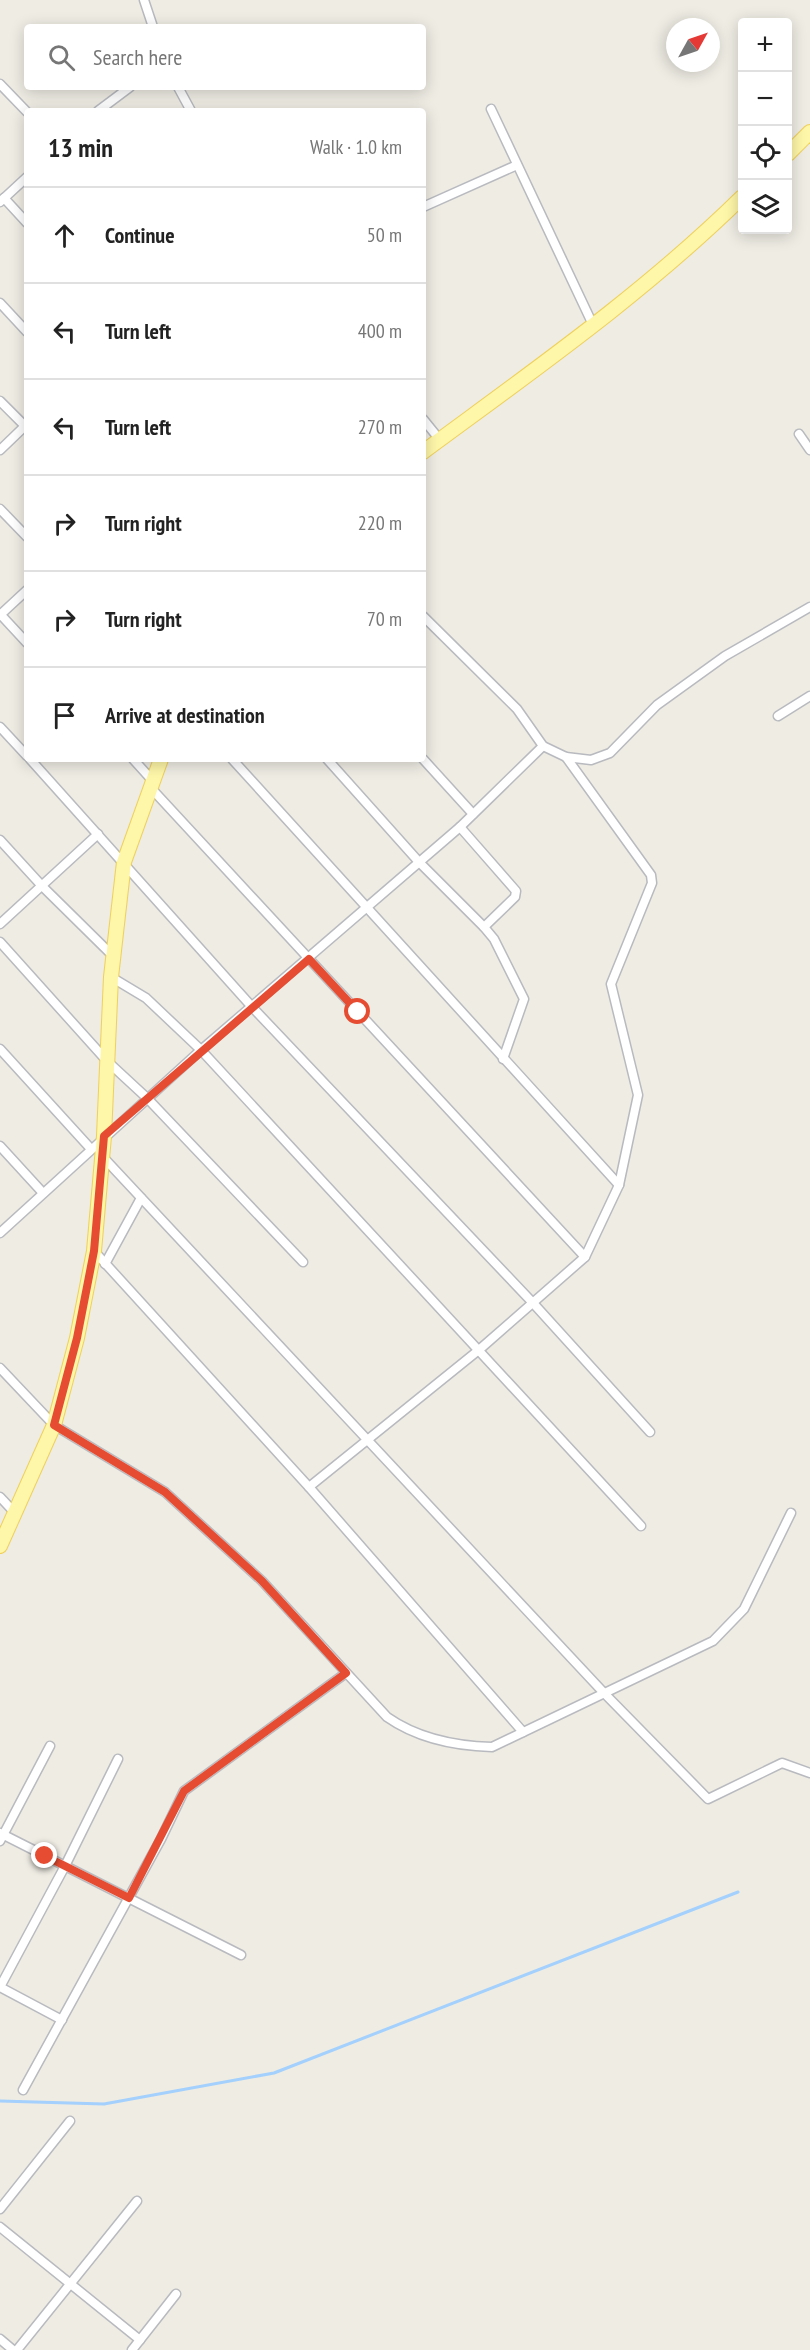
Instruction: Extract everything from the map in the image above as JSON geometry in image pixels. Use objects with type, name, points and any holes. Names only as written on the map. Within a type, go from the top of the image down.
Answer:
[{"type":"main road","points":[[792,150],[810,132]]},
{"type":"main road","points":[[426,450],[594,327],[701,237],[738,201]]},
{"type":"main road","points":[[0,1546],[54,1425],[77,1338],[94,1251],[97,1153],[104,1136],[111,977],[124,862],[160,762]]},
{"type":"street","points":[[144,0],[152,24]]},
{"type":"street","points":[[0,84],[24,109]]},
{"type":"street","points":[[102,108],[126,90]]},
{"type":"street","points":[[180,90],[189,108]]},
{"type":"street","points":[[491,109],[594,327]]},
{"type":"street","points":[[426,206],[517,165]]},
{"type":"street","points":[[24,180],[2,200],[24,220]]},
{"type":"street","points":[[0,303],[24,329]]},
{"type":"street","points":[[0,400],[24,425]]},
{"type":"street","points":[[426,423],[440,440]]},
{"type":"street","points":[[0,450],[24,429]]},
{"type":"street","points":[[799,434],[810,450]]},
{"type":"street","points":[[0,508],[24,534]]},
{"type":"street","points":[[24,593],[0,614],[24,641]]},
{"type":"street","points":[[426,619],[516,709],[543,746],[566,757],[591,760],[610,753],[657,705],[715,663],[810,607]]},
{"type":"street","points":[[778,716],[810,696]]},
{"type":"street","points":[[0,727],[24,754]]},
{"type":"street","points":[[104,1136],[460,827],[543,746]]},
{"type":"street","points":[[309,1487],[366,1439],[480,1350],[585,1257],[619,1185],[638,1095],[611,984],[652,883],[651,875],[566,757]]},
{"type":"street","points":[[32,762],[124,862],[252,1008],[533,1303],[650,1432]]},
{"type":"street","points":[[135,762],[151,783],[309,959],[585,1257]]},
{"type":"street","points":[[235,762],[619,1185]]},
{"type":"street","points":[[330,762],[418,862],[494,939],[524,999],[503,1059]]},
{"type":"street","points":[[426,762],[473,814]]},
{"type":"street","points":[[460,827],[516,891],[515,897],[484,927]]},
{"type":"street","points":[[0,924],[98,834]]},
{"type":"street","points":[[0,840],[42,886],[114,957]]},
{"type":"street","points":[[0,942],[108,1061],[147,1098],[303,1262]]},
{"type":"street","points":[[111,977],[146,998],[201,1050],[641,1526]]},
{"type":"street","points":[[0,1049],[604,1693],[708,1800],[782,1764],[810,1773]]},
{"type":"street","points":[[0,1146],[43,1193]]},
{"type":"street","points":[[0,1233],[43,1193],[97,1153]]},
{"type":"street","points":[[105,1264],[141,1198]]},
{"type":"street","points":[[94,1251],[309,1487],[523,1732]]},
{"type":"street","points":[[0,1368],[54,1425],[165,1492],[262,1581],[387,1717],[403,1728],[463,1746],[492,1747],[713,1641],[744,1609],[791,1513]]},
{"type":"street","points":[[0,1497],[16,1514]]},
{"type":"street","points":[[23,2090],[129,1898],[184,1791],[346,1673]]},
{"type":"street","points":[[50,1746],[1,1836],[241,1955]]},
{"type":"street","points":[[62,2020],[0,1987],[65,1866],[118,1760]]},
{"type":"street","points":[[0,2209],[70,2121]]},
{"type":"street","points":[[0,2339],[15,2350],[137,2201]]},
{"type":"street","points":[[0,2227],[140,2340]]},
{"type":"street","points":[[132,2350],[176,2294]]},
{"type":"waterway","points":[[0,2101],[104,2104],[274,2073],[738,1892]]},
{"type":"route","points":[[45,1856],[129,1898],[162,1839],[184,1791],[346,1673],[262,1581],[165,1492],[54,1425],[77,1338],[94,1251],[104,1136],[309,959],[358,1012]]}]
